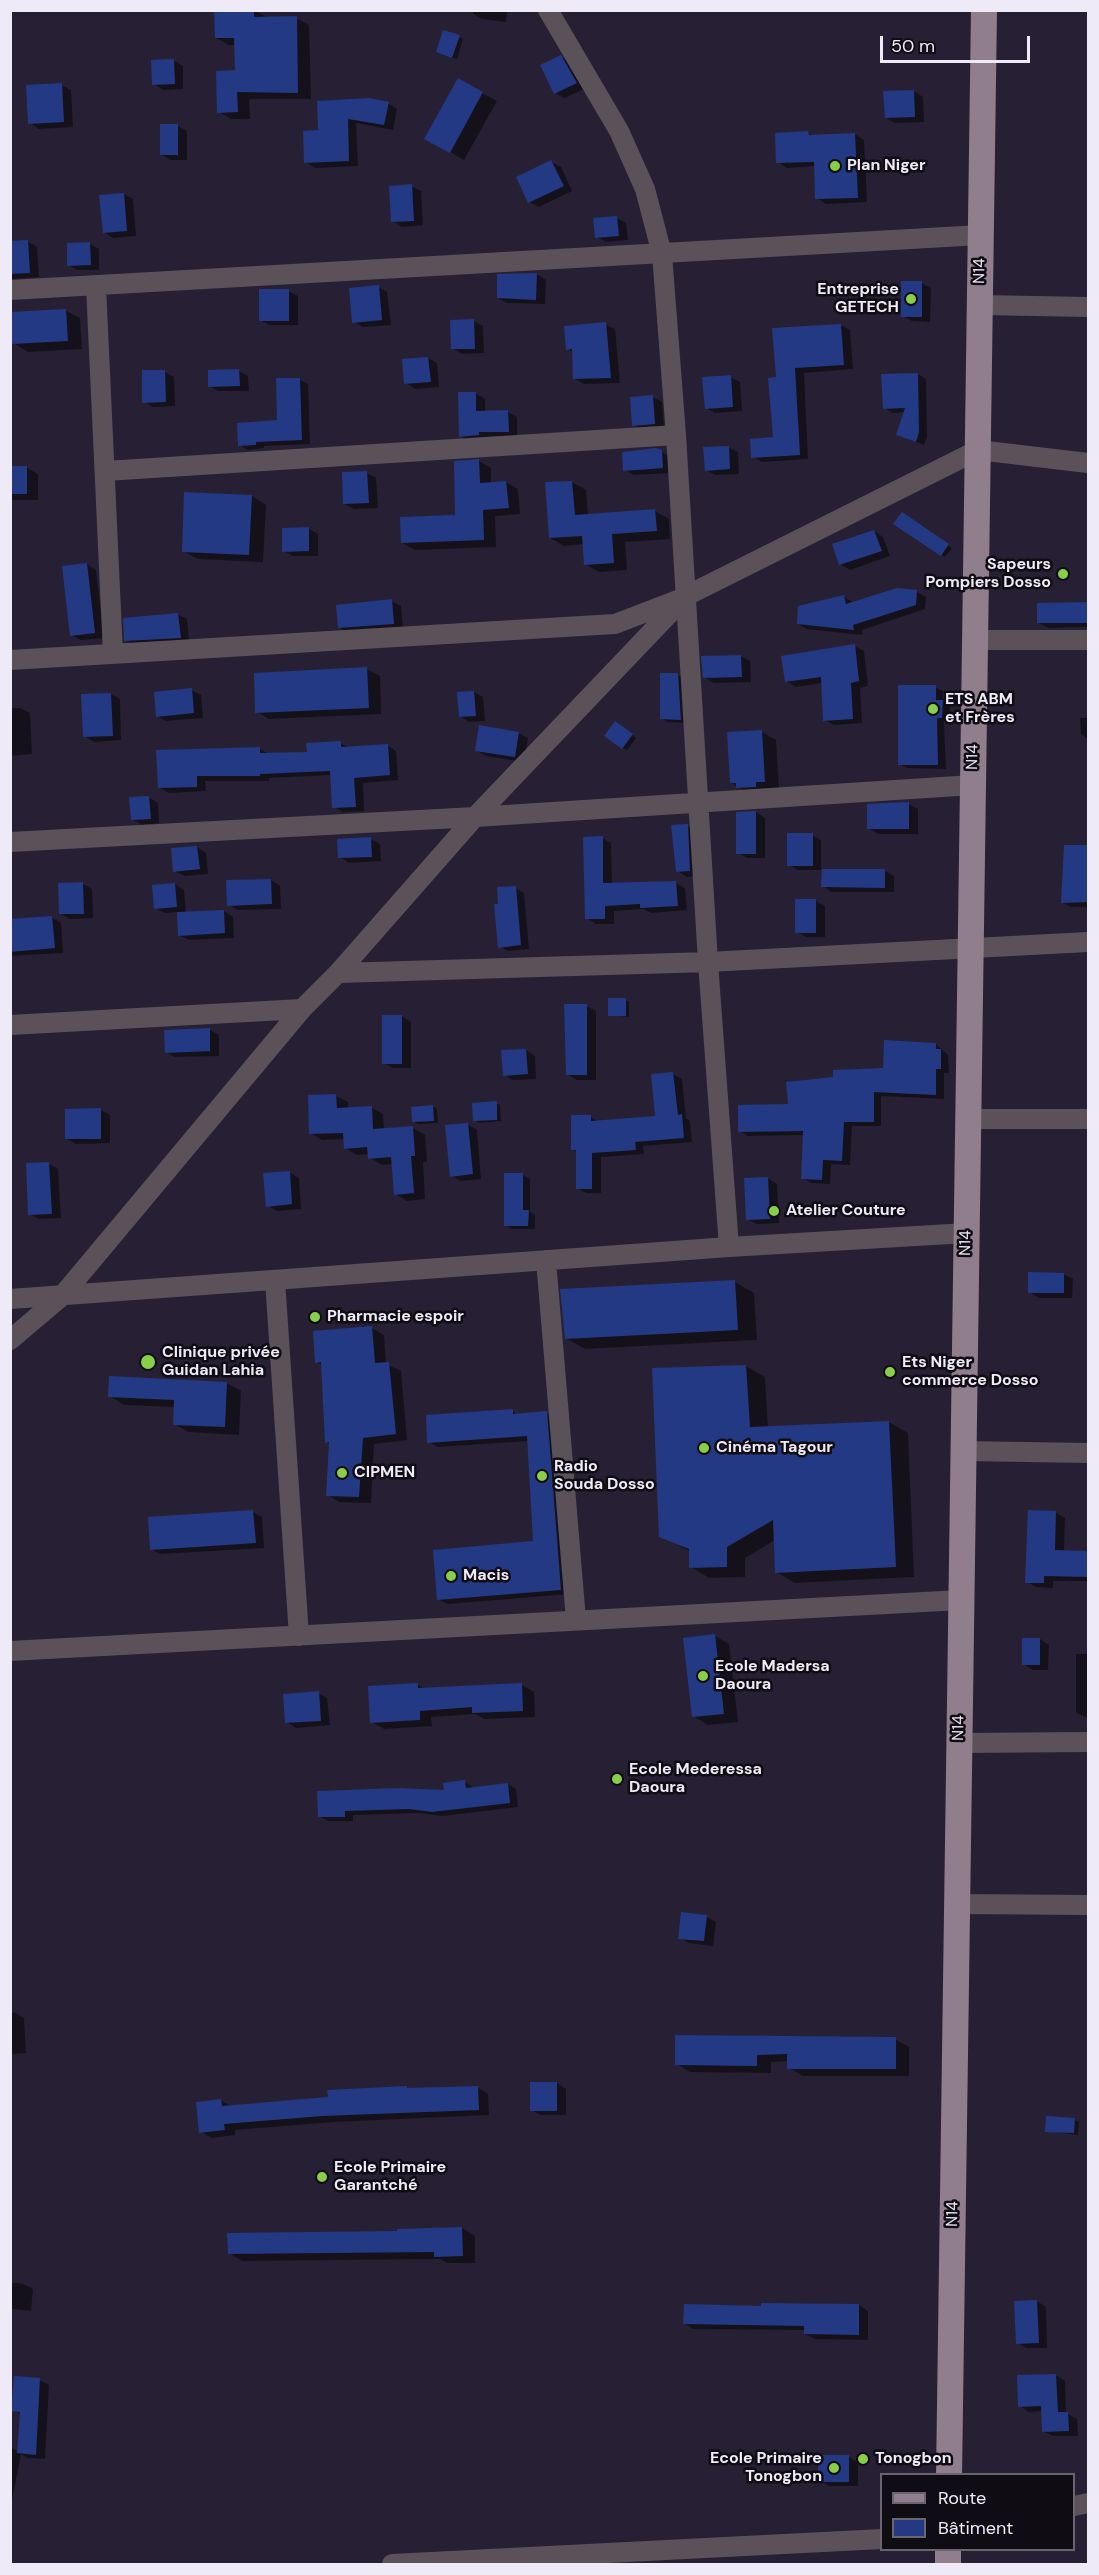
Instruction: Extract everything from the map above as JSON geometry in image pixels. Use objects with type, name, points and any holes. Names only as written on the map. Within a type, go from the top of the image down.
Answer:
[{"type":"main road","name":"N14","points":[[949,2473],[984,10]]},
{"type":"street","points":[[548,10],[619,131],[645,189],[662,254],[687,596],[708,962],[729,1247]]},
{"type":"street","points":[[10,290],[981,235]]},
{"type":"street","points":[[96,286],[113,654]]},
{"type":"street","points":[[980,305],[1089,306]]},
{"type":"street","points":[[105,471],[676,435]]},
{"type":"street","points":[[10,660],[615,624],[687,596],[978,450],[1089,463]]},
{"type":"street","points":[[10,1340],[62,1296],[302,1009],[338,973],[475,817],[687,596]]},
{"type":"street","points":[[975,640],[1089,640]]},
{"type":"street","points":[[10,842],[475,817],[973,785]]},
{"type":"street","points":[[338,973],[708,962],[1089,942]]},
{"type":"street","points":[[10,1025],[302,1009]]},
{"type":"street","points":[[968,1119],[1089,1119]]},
{"type":"street","points":[[10,1299],[729,1247],[967,1233]]},
{"type":"street","points":[[546,1260],[576,1620]]},
{"type":"street","points":[[275,1280],[299,1636]]},
{"type":"street","points":[[963,1451],[1089,1453]]},
{"type":"street","points":[[10,1651],[961,1600]]},
{"type":"street","points":[[959,1743],[1089,1742]]},
{"type":"street","points":[[957,1904],[1089,1905]]},
{"type":"street","points":[[392,2565],[880,2539]]},
{"type":"building","points":[[214,10],[254,10],[254,17],[297,16],[298,93],[237,92],[238,112],[217,113],[216,71],[235,70],[234,38],[215,38]]},
{"type":"building","points":[[443,30],[460,35],[452,58],[436,52]]},
{"type":"building","points":[[561,55],[577,83],[554,94],[540,65]]},
{"type":"building","points":[[174,59],[175,84],[152,85],[151,60]]},
{"type":"building","points":[[458,78],[483,92],[450,153],[424,139]]},
{"type":"building","points":[[62,83],[64,122],[28,124],[26,85]]},
{"type":"building","points":[[914,90],[915,117],[885,118],[883,91]]},
{"type":"building","points":[[369,98],[389,102],[384,125],[348,119],[349,161],[304,163],[303,131],[318,130],[317,101]]},
{"type":"building","points":[[160,124],[178,124],[178,155],[160,155]]},
{"type":"building","name":"Plan Niger","points":[[808,131],[809,135],[855,133],[858,198],[815,199],[814,162],[776,163],[775,133]]},
{"type":"building","points":[[551,160],[564,186],[528,203],[516,177]]},
{"type":"building","points":[[412,184],[414,221],[391,222],[389,186]]},
{"type":"building","points":[[124,193],[127,231],[103,233],[99,195]]},
{"type":"building","points":[[617,216],[619,236],[595,238],[593,218]]},
{"type":"building","points":[[28,240],[30,273],[10,274],[10,241]]},
{"type":"building","points":[[90,242],[91,265],[67,266],[67,243]]},
{"type":"building","points":[[537,273],[536,300],[497,298],[497,274]]},
{"type":"building","name":"Entreprise GETECH","points":[[901,281],[922,281],[922,317],[901,317]]},
{"type":"building","points":[[379,285],[382,320],[352,323],[349,288]]},
{"type":"building","points":[[259,289],[289,289],[289,321],[259,321]]},
{"type":"building","points":[[66,309],[68,341],[12,344],[10,312]]},
{"type":"building","points":[[474,319],[475,349],[451,349],[450,320]]},
{"type":"building","points":[[606,322],[611,378],[573,379],[572,349],[566,350],[564,326]]},
{"type":"building","points":[[841,324],[844,365],[795,368],[800,455],[751,458],[750,439],[773,437],[768,378],[776,377],[772,328]]},
{"type":"building","points":[[428,357],[431,382],[404,384],[402,359]]},
{"type":"building","points":[[239,369],[240,386],[208,387],[208,370]]},
{"type":"building","points":[[142,370],[165,370],[166,402],[142,403]]},
{"type":"building","points":[[918,373],[919,432],[916,442],[896,435],[905,408],[883,409],[881,374]]},
{"type":"building","points":[[731,375],[733,407],[705,409],[702,377]]},
{"type":"building","points":[[276,378],[300,378],[302,440],[256,442],[256,445],[238,446],[237,423],[277,420]]},
{"type":"building","points":[[458,392],[476,392],[476,411],[508,410],[509,432],[479,432],[479,435],[459,437]]},
{"type":"building","points":[[653,395],[655,424],[632,426],[630,397]]},
{"type":"building","points":[[729,446],[730,469],[705,471],[703,447]]},
{"type":"building","points":[[656,448],[662,450],[663,468],[623,471],[622,452]]},
{"type":"building","points":[[479,459],[480,483],[506,481],[509,508],[483,510],[484,540],[401,543],[400,517],[455,515],[454,461]]},
{"type":"building","points":[[10,466],[27,466],[27,494],[10,494]]},
{"type":"building","points":[[367,471],[369,503],[343,504],[342,472]]},
{"type":"building","points":[[572,481],[575,515],[655,509],[657,531],[612,534],[614,563],[584,565],[582,536],[549,538],[545,482]]},
{"type":"building","points":[[184,492],[252,495],[249,555],[182,552]]},
{"type":"building","points":[[902,512],[949,544],[941,556],[893,524]]},
{"type":"building","points":[[309,527],[309,551],[282,552],[282,528]]},
{"type":"building","points":[[874,530],[882,551],[839,565],[832,544]]},
{"type":"building","points":[[87,563],[95,633],[70,636],[62,566]]},
{"type":"building","points":[[897,588],[917,590],[916,605],[853,625],[854,630],[797,624],[798,606],[844,595],[846,604]]},
{"type":"building","points":[[392,599],[394,624],[338,628],[336,605]]},
{"type":"building","points":[[1089,602],[1089,623],[1037,623],[1037,603]]},
{"type":"building","points":[[178,613],[181,638],[124,641],[123,618]]},
{"type":"building","points":[[855,644],[859,681],[851,683],[853,719],[823,721],[821,677],[785,682],[781,656]]},
{"type":"building","points":[[741,655],[742,677],[703,678],[701,656]]},
{"type":"building","points":[[367,667],[369,708],[255,713],[254,673]]},
{"type":"building","points":[[660,673],[678,673],[681,720],[660,719]]},
{"type":"building","points":[[898,685],[936,685],[936,700],[943,700],[942,718],[937,718],[938,765],[898,765]]},
{"type":"building","points":[[192,688],[194,713],[156,717],[154,692]]},
{"type":"building","points":[[474,691],[476,716],[459,717],[457,692]]},
{"type":"building","points":[[111,693],[113,736],[83,737],[81,694]]},
{"type":"building","points":[[615,721],[633,734],[622,749],[604,736]]},
{"type":"building","points":[[479,725],[519,732],[515,757],[475,751]]},
{"type":"building","points":[[762,730],[765,782],[756,782],[756,787],[736,788],[736,783],[730,783],[727,732]]},
{"type":"building","points":[[341,741],[341,747],[388,744],[390,775],[354,778],[356,807],[332,808],[330,771],[260,774],[260,776],[197,776],[197,787],[158,788],[156,750],[260,747],[260,753],[307,752],[306,743]]},
{"type":"building","points":[[149,796],[151,819],[131,820],[129,797]]},
{"type":"building","points":[[909,802],[909,829],[867,829],[867,804]]},
{"type":"building","points":[[756,811],[756,854],[736,854],[736,812]]},
{"type":"building","points":[[688,824],[690,871],[676,872],[671,825]]},
{"type":"building","points":[[787,833],[813,833],[813,866],[787,866]]},
{"type":"building","points":[[603,836],[603,883],[676,881],[678,906],[640,908],[640,904],[605,906],[605,919],[585,919],[583,837]]},
{"type":"building","points":[[371,837],[372,857],[338,858],[337,839]]},
{"type":"building","points":[[1064,845],[1089,845],[1089,902],[1061,903]]},
{"type":"building","points":[[197,846],[200,869],[173,872],[171,848]]},
{"type":"building","points":[[822,869],[885,869],[885,888],[821,887]]},
{"type":"building","points":[[271,879],[272,904],[227,906],[226,880]]},
{"type":"building","points":[[83,882],[84,914],[59,914],[58,883]]},
{"type":"building","points":[[175,883],[177,907],[154,909],[152,885]]},
{"type":"building","points":[[516,886],[521,945],[498,948],[494,904],[498,904],[497,887]]},
{"type":"building","points":[[795,899],[816,899],[816,933],[795,933]]},
{"type":"building","points":[[224,910],[225,933],[178,936],[177,912]]},
{"type":"building","points":[[52,916],[55,948],[10,952],[10,919]]},
{"type":"building","points":[[608,998],[626,998],[626,1016],[608,1016]]},
{"type":"building","points":[[564,1004],[587,1004],[587,1075],[566,1075]]},
{"type":"building","points":[[382,1015],[402,1015],[402,1064],[382,1064]]},
{"type":"building","points":[[210,1028],[210,1051],[165,1053],[164,1030]]},
{"type":"building","points":[[884,1040],[936,1043],[936,1049],[941,1049],[941,1069],[936,1069],[936,1095],[874,1092],[874,1122],[844,1122],[842,1161],[823,1160],[822,1180],[801,1179],[803,1131],[738,1132],[738,1105],[788,1104],[786,1082],[833,1077],[833,1070],[883,1068]]},
{"type":"building","points":[[526,1049],[528,1074],[503,1076],[501,1050]]},
{"type":"building","points":[[673,1072],[678,1115],[682,1114],[684,1138],[635,1142],[636,1150],[592,1153],[592,1189],[576,1189],[576,1150],[571,1150],[571,1115],[591,1115],[591,1121],[655,1116],[651,1074]]},
{"type":"building","points":[[336,1094],[337,1108],[372,1106],[373,1129],[413,1126],[415,1156],[411,1156],[414,1193],[394,1195],[391,1157],[368,1159],[367,1147],[344,1149],[343,1133],[309,1134],[308,1095]]},
{"type":"building","points":[[497,1101],[497,1120],[473,1121],[472,1103]]},
{"type":"building","points":[[433,1105],[434,1121],[412,1122],[411,1107]]},
{"type":"building","points":[[101,1108],[101,1139],[65,1139],[65,1109]]},
{"type":"building","points":[[468,1123],[473,1174],[450,1177],[445,1125]]},
{"type":"building","points":[[49,1162],[52,1214],[28,1215],[26,1163]]},
{"type":"building","points":[[290,1171],[292,1204],[266,1207],[263,1173]]},
{"type":"building","points":[[504,1173],[523,1173],[523,1210],[529,1210],[528,1226],[504,1226]]},
{"type":"building","points":[[768,1177],[770,1219],[746,1220],[744,1178]]},
{"type":"building","points":[[1028,1272],[1064,1273],[1064,1293],[1028,1293]]},
{"type":"building","points":[[735,1280],[738,1330],[565,1339],[560,1289]]},
{"type":"building","points":[[372,1326],[375,1363],[389,1362],[396,1434],[363,1438],[359,1497],[326,1496],[329,1442],[325,1443],[321,1362],[315,1363],[313,1331]]},
{"type":"building","points":[[746,1365],[750,1427],[889,1421],[896,1567],[775,1573],[773,1520],[727,1547],[727,1567],[689,1568],[689,1549],[659,1537],[652,1368]]},
{"type":"building","points":[[109,1376],[227,1382],[225,1427],[173,1425],[174,1400],[108,1397]]},
{"type":"building","points":[[513,1409],[513,1414],[547,1411],[561,1590],[437,1600],[433,1550],[533,1541],[527,1436],[427,1443],[426,1415]]},
{"type":"building","points":[[253,1510],[256,1543],[150,1550],[148,1517]]},
{"type":"building","points":[[1028,1510],[1056,1511],[1055,1550],[1089,1551],[1089,1577],[1044,1576],[1044,1583],[1025,1583]]},
{"type":"building","name":"Ecole Madersa Daoura","points":[[715,1634],[724,1714],[692,1717],[683,1638]]},
{"type":"building","points":[[1022,1638],[1040,1638],[1040,1665],[1022,1665]]},
{"type":"building","points":[[418,1683],[418,1688],[522,1683],[523,1711],[472,1713],[472,1707],[420,1711],[420,1720],[370,1723],[368,1686]]},
{"type":"building","points":[[319,1691],[321,1721],[285,1723],[283,1694]]},
{"type":"building","points":[[465,1780],[466,1788],[508,1783],[510,1803],[432,1812],[409,1809],[345,1811],[345,1817],[318,1817],[317,1791],[400,1788],[444,1790],[443,1783]]},
{"type":"building","points":[[681,1912],[707,1915],[704,1941],[678,1939]]},
{"type":"building","points":[[675,2035],[896,2037],[896,2069],[787,2069],[787,2054],[757,2055],[757,2066],[675,2065]]},
{"type":"building","points":[[530,2082],[557,2082],[557,2111],[530,2111]]},
{"type":"building","points":[[407,2086],[407,2088],[478,2086],[479,2110],[322,2116],[224,2124],[225,2130],[199,2133],[196,2102],[221,2099],[222,2106],[328,2097],[327,2090]]},
{"type":"building","points":[[1046,2116],[1075,2118],[1074,2133],[1045,2132]]},
{"type":"building","points":[[462,2227],[463,2256],[434,2257],[434,2252],[228,2254],[227,2233],[397,2231],[397,2229]]},
{"type":"building","points":[[1037,2300],[1039,2343],[1016,2344],[1014,2301]]},
{"type":"building","points":[[761,2303],[859,2304],[859,2335],[804,2334],[804,2326],[683,2324],[684,2304],[761,2306]]},
{"type":"building","points":[[1056,2374],[1058,2412],[1068,2412],[1069,2431],[1042,2432],[1041,2406],[1018,2407],[1017,2375]]},
{"type":"building","points":[[14,2376],[40,2378],[36,2455],[17,2453],[20,2412],[11,2411]]},
{"type":"building","name":"Ecole Primaire Tonogbon","points":[[818,2455],[849,2455],[849,2482],[818,2482]]},
{"type":"place","name":"Plan Niger","points":[[835,166]]},
{"type":"place","name":"Entreprise GETECH","points":[[911,299]]},
{"type":"place","name":"Sapeurs Pompiers Dosso","points":[[1063,574]]},
{"type":"place","name":"ETS ABM et Frères","points":[[933,709]]},
{"type":"place","name":"Atelier Couture","points":[[774,1211]]},
{"type":"place","name":"Pharmacie espoir","points":[[315,1317]]},
{"type":"place","name":"Clinique privée Guidan Lahia","points":[[148,1362]]},
{"type":"place","name":"Ets Niger commerce Dosso","points":[[890,1372]]},
{"type":"place","name":"Cinéma Tagour","points":[[704,1448]]},
{"type":"place","name":"CIPMEN","points":[[342,1473]]},
{"type":"place","name":"Radio Souda Dosso","points":[[542,1476]]},
{"type":"place","name":"Macis","points":[[451,1576]]},
{"type":"place","name":"Ecole Madersa Daoura","points":[[703,1676]]},
{"type":"place","name":"Ecole Mederessa Daoura","points":[[617,1779]]},
{"type":"place","name":"Ecole Primaire Garantché","points":[[322,2177]]},
{"type":"place","name":"Tonogbon","points":[[863,2459]]},
{"type":"place","name":"Ecole Primaire Tonogbon","points":[[834,2468]]}]
